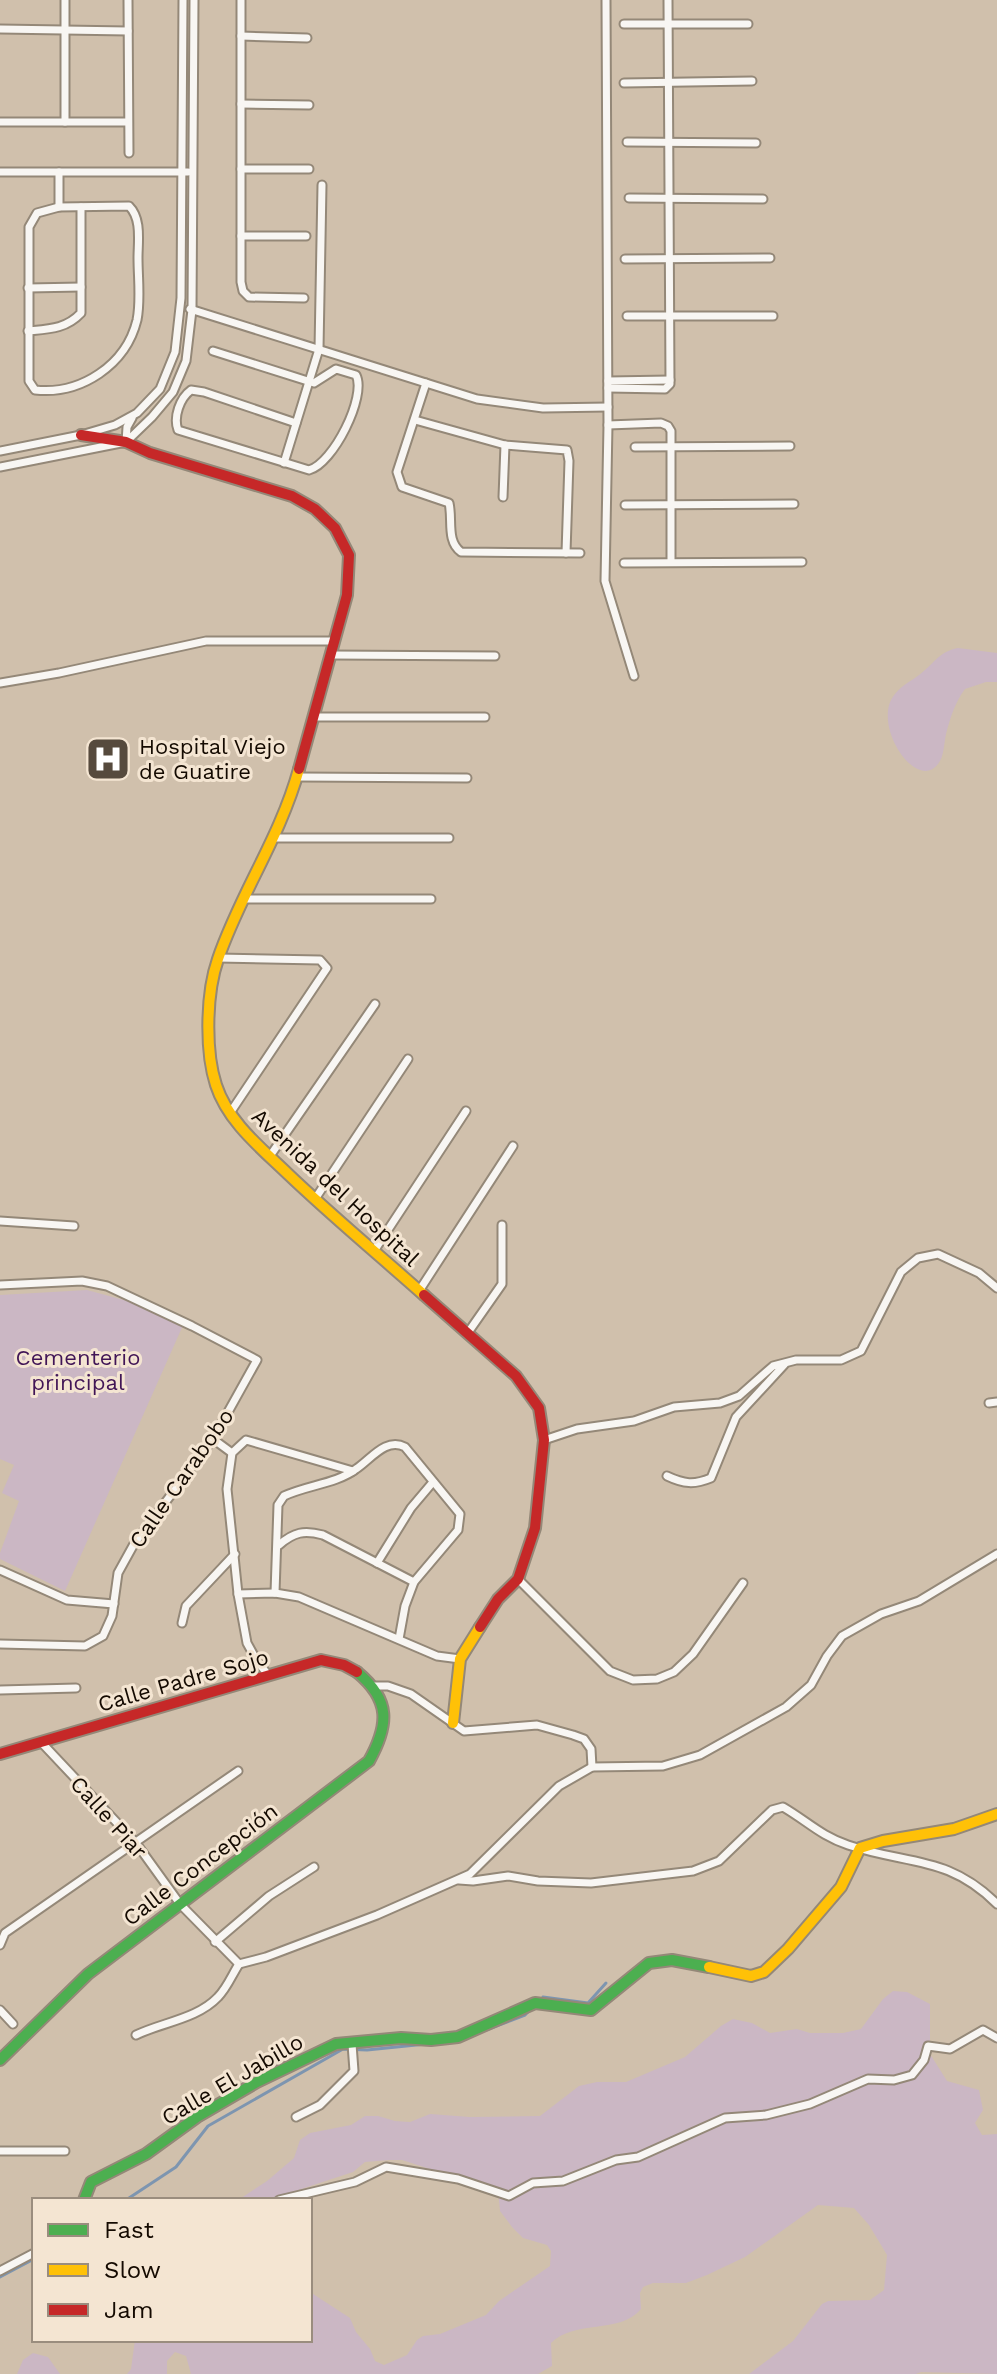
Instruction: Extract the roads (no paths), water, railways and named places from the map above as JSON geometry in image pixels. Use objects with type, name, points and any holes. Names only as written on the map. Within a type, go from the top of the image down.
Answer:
[{"type":"street","points":[[65,0],[65,122]]},
{"type":"street","points":[[128,0],[129,153]]},
{"type":"street","points":[[126,442],[129,423],[160,389],[175,352],[180,306],[183,0]]},
{"type":"street","points":[[0,467],[126,442],[173,392],[186,361],[192,310],[194,0]]},
{"type":"street","points":[[241,0],[241,282],[243,291],[249,297],[304,298]]},
{"type":"street","points":[[606,0],[608,425],[605,581],[634,676]]},
{"type":"street","points":[[608,384],[670,380],[668,0]]},
{"type":"street","points":[[624,24],[748,24]]},
{"type":"street","points":[[0,29],[128,31]]},
{"type":"street","points":[[241,36],[307,38]]},
{"type":"street","points":[[624,83],[752,81]]},
{"type":"street","points":[[241,104],[309,105]]},
{"type":"street","points":[[0,122],[128,122]]},
{"type":"street","points":[[627,142],[756,143]]},
{"type":"street","points":[[241,169],[309,169]]},
{"type":"street","points":[[0,172],[194,172]]},
{"type":"street","points":[[59,172],[59,207]]},
{"type":"street","points":[[284,463],[319,349],[322,185]]},
{"type":"street","points":[[629,198],[763,199]]},
{"type":"street","points":[[129,206],[135,212],[138,317],[131,340],[117,362],[87,381],[54,392],[35,390],[29,381],[29,227],[37,213],[59,207],[81,207],[129,206]]},
{"type":"street","points":[[28,331],[58,329],[81,313],[81,207]]},
{"type":"street","points":[[241,236],[306,236]]},
{"type":"street","points":[[625,259],[770,258]]},
{"type":"street","points":[[28,288],[81,287]]},
{"type":"street","points":[[180,306],[477,399],[515,406],[608,407]]},
{"type":"street","points":[[627,316],[773,316]]},
{"type":"street","points":[[213,351],[318,382],[336,369],[356,375],[359,387],[345,432],[318,466],[309,470],[178,430],[175,421],[186,393],[197,390],[296,423]]},
{"type":"street","points":[[426,383],[399,466],[398,481],[402,487],[449,503],[451,540],[455,549],[461,552],[580,553]]},
{"type":"street","points":[[0,451],[81,435],[115,425],[137,413]]},
{"type":"street","points":[[415,420],[505,445],[562,449],[569,454],[566,553]]},
{"type":"street","points":[[608,425],[661,423],[671,431],[671,562]]},
{"type":"street","name":"Avenida del Hospital","points":[[81,435],[126,442],[150,453],[292,496],[315,509],[335,528],[349,555],[347,595],[290,803],[218,958],[209,991],[209,1037],[216,1086],[240,1128],[315,1199],[516,1376],[539,1408],[544,1440],[535,1528],[518,1579],[498,1599],[460,1659],[453,1723]]},
{"type":"street","points":[[503,497],[505,445]]},
{"type":"street","points":[[635,447],[790,446]]},
{"type":"street","points":[[625,505],[794,504]]},
{"type":"street","points":[[624,563],[802,562]]},
{"type":"street","points":[[0,683],[206,641],[334,641]]},
{"type":"street","points":[[331,655],[495,656]]},
{"type":"street","points":[[314,717],[485,717]]},
{"type":"street","points":[[298,777],[467,778]]},
{"type":"street","points":[[274,838],[449,838]]},
{"type":"street","points":[[246,899],[431,899]]},
{"type":"street","points":[[218,958],[320,960],[327,968],[230,1113]]},
{"type":"street","points":[[270,1156],[375,1004]]},
{"type":"street","points":[[315,1199],[408,1059]]},
{"type":"street","points":[[374,1251],[466,1111]]},
{"type":"street","points":[[419,1291],[513,1146]]},
{"type":"street","points":[[0,1221],[74,1226]]},
{"type":"street","points":[[467,1334],[502,1284],[502,1225]]},
{"type":"street","points":[[544,1440],[577,1429],[634,1421],[674,1407],[720,1403],[739,1396],[773,1366],[796,1360],[841,1360],[861,1351],[901,1272],[918,1258],[938,1254],[979,1273],[997,1288]]},
{"type":"street","name":"Calle Carabobo","points":[[0,1285],[82,1281],[107,1286],[257,1360],[213,1439],[134,1544],[118,1573],[112,1616],[103,1636],[85,1646],[0,1644]]},
{"type":"street","points":[[667,1476],[680,1483],[696,1484],[711,1478],[736,1417],[786,1363]]},
{"type":"street","points":[[213,1439],[232,1453]]},
{"type":"street","points":[[269,1676],[247,1643],[238,1594],[227,1489],[232,1453],[246,1440],[354,1471]]},
{"type":"street","points":[[275,1593],[278,1505],[284,1496],[354,1471],[378,1451],[393,1443],[400,1444],[460,1514],[460,1525],[414,1582],[408,1594],[399,1639]]},
{"type":"street","points":[[377,1563],[411,1508],[433,1482]]},
{"type":"street","points":[[279,1545],[293,1533],[309,1531],[323,1535],[414,1582]]},
{"type":"street","points":[[182,1623],[186,1606],[235,1554]]},
{"type":"street","points":[[136,2035],[194,2014],[208,2005],[224,1990],[239,1964],[258,1960],[377,1915],[470,1874],[559,1786],[592,1767],[663,1766],[700,1755],[786,1707],[811,1685],[842,1636],[881,1614],[919,1601],[997,1554]]},
{"type":"street","points":[[0,1570],[67,1600],[114,1604]]},
{"type":"street","points":[[518,1579],[610,1671],[633,1680],[657,1679],[674,1672],[693,1654],[743,1583]]},
{"type":"street","points":[[238,1594],[275,1593],[299,1597],[437,1656],[460,1659]]},
{"type":"street","name":"Calle Padre Sojo","points":[[0,1754],[321,1660],[353,1669],[372,1686]]},
{"type":"street","points":[[372,1686],[388,1686],[411,1694],[464,1731],[537,1725],[584,1739],[591,1749],[592,1767]]},
{"type":"street","name":"Calle Concepción","points":[[0,2060],[88,1974],[369,1761],[384,1731],[384,1709],[372,1686]]},
{"type":"street","points":[[0,1690],[76,1688]]},
{"type":"street","name":"Calle Piar","points":[[41,1742],[136,1843],[180,1904],[239,1964]]},
{"type":"street","points":[[0,1945],[5,1933],[238,1771]]},
{"type":"street","points":[[456,1880],[508,1876],[538,1881],[591,1883],[693,1871],[719,1861],[772,1810],[783,1807],[824,1837],[943,1867],[967,1878],[997,1904]]},
{"type":"street","points":[[860,1848],[954,1829],[997,1814]]},
{"type":"street","name":"Calle El Jabillo","points":[[85,2198],[91,2182],[146,2154],[197,2117],[257,2082],[336,2044],[458,2037],[535,2003],[591,2010],[649,1963],[672,1960],[751,1976],[764,1972],[841,1887],[860,1848]]},
{"type":"street","points":[[215,1942],[269,1896],[314,1867]]},
{"type":"street","points":[[0,2010],[13,2024]]},
{"type":"street","points":[[287,2198],[355,2182],[386,2167],[458,2179],[509,2196],[533,2183],[563,2181],[616,2160],[638,2157],[725,2118],[766,2115],[810,2104],[868,2079],[894,2080],[912,2075],[924,2060],[928,2046],[950,2049],[983,2030],[997,2038]]},
{"type":"street","points":[[296,2117],[320,2105],[354,2071],[352,2043]]},
{"type":"street","points":[[0,2151],[65,2151]]},
{"type":"street","points":[[0,2271],[32,2254]]},
{"type":"waterway","points":[[543,1997],[588,2003],[606,1983]]},
{"type":"waterway","points":[[486,2030],[525,2015],[530,2010]]},
{"type":"waterway","points":[[437,2044],[457,2041]]},
{"type":"waterway","points":[[129,2198],[176,2167],[208,2126],[343,2049],[367,2050],[426,2044]]},
{"type":"waterway","points":[[0,2277],[32,2260]]},
{"type":"place","name":"Hospital Viejo de Guatire","points":[[108,759]]},
{"type":"park label","name":"Cementerio principal","points":[[78,1370]]}]
